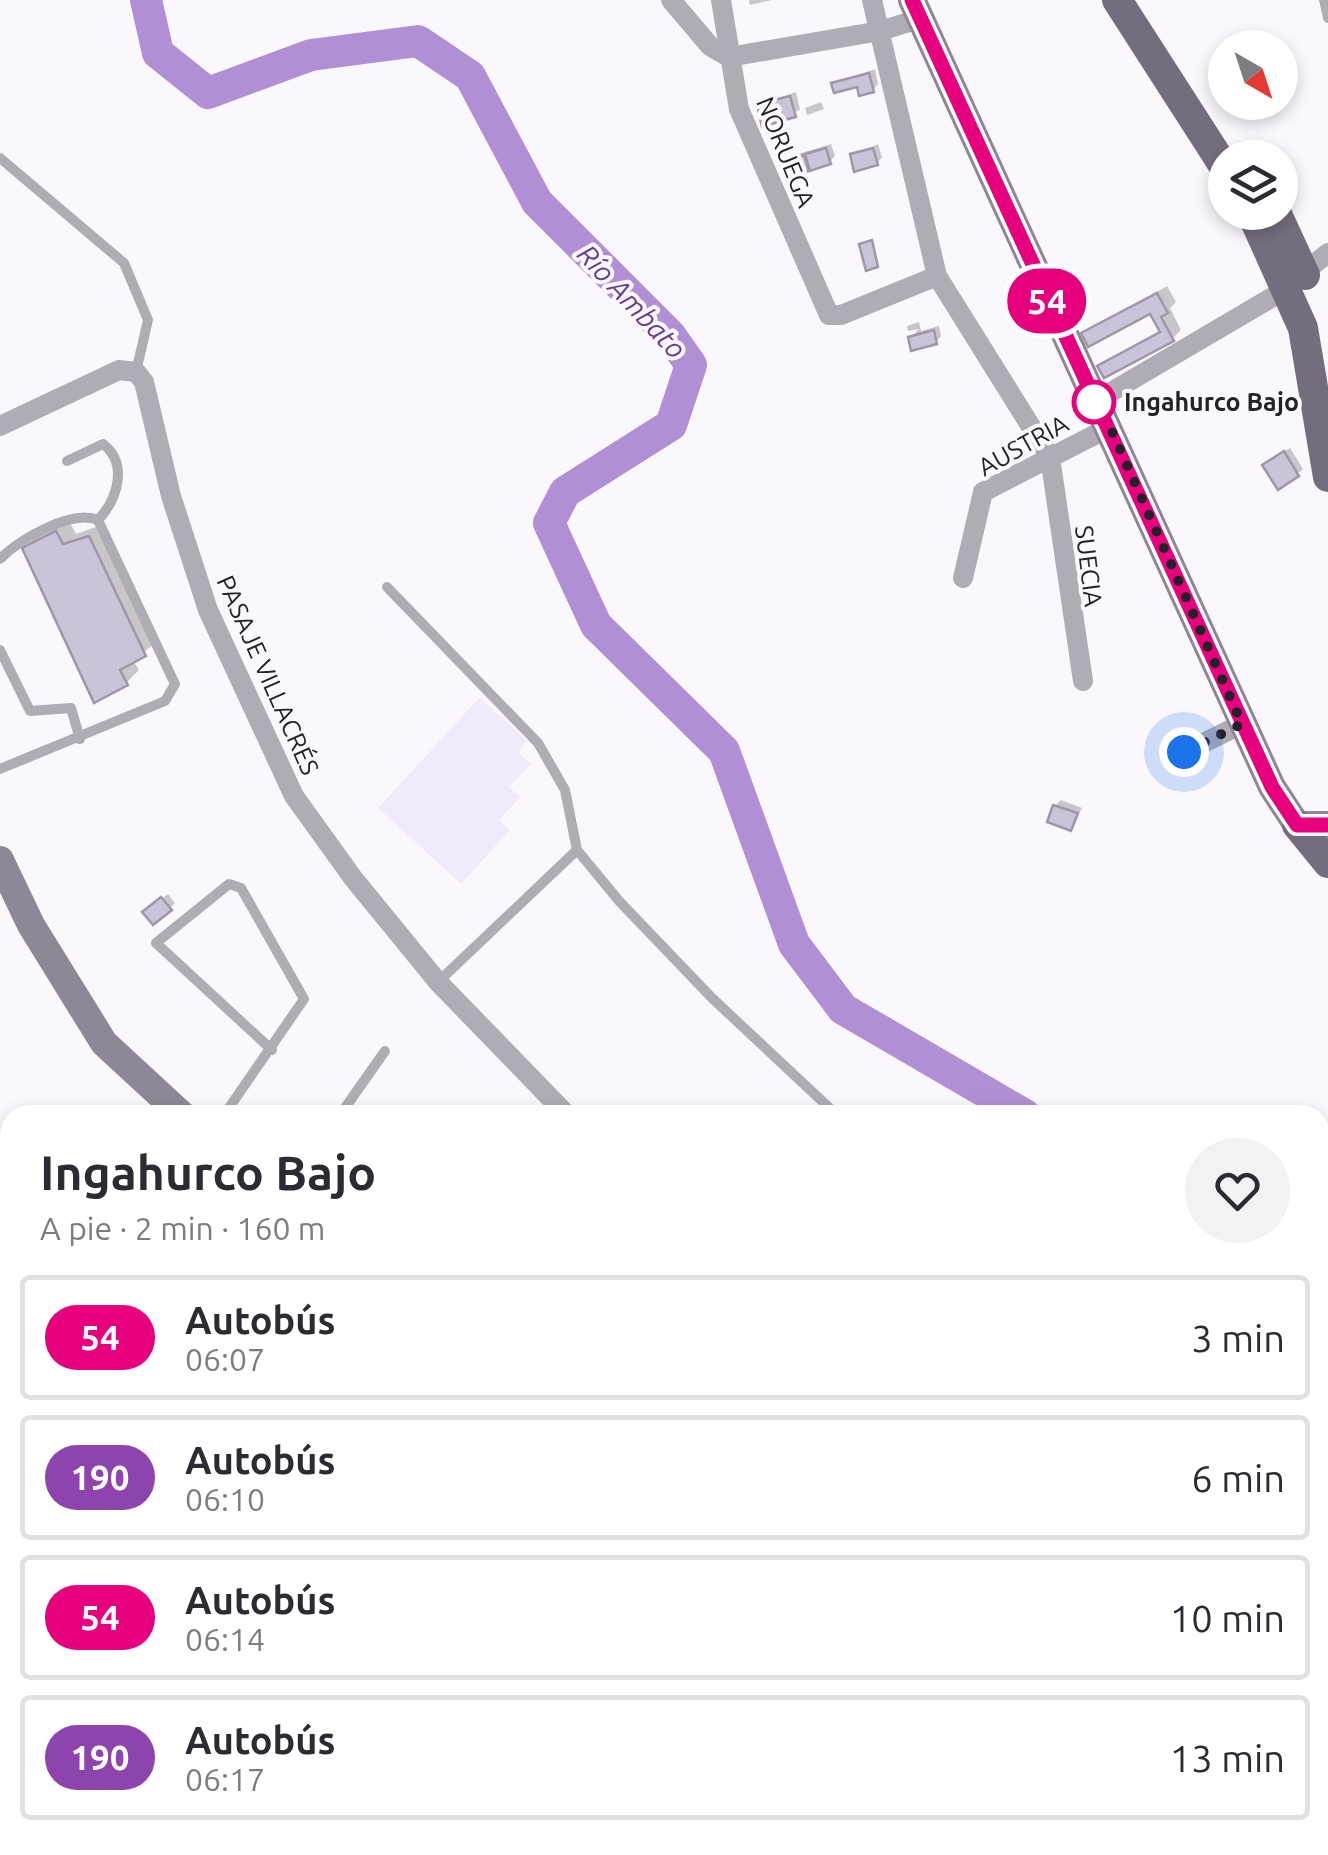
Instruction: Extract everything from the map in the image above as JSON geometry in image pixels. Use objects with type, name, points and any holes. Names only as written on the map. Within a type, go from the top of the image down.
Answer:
[{"type":"main road","points":[[1117,0],[1208,142]]},
{"type":"main road","points":[[1140,0],[1230,140]]},
{"type":"main road","points":[[1263,230],[1296,280],[1328,349]]},
{"type":"main road","points":[[1281,230],[1312,360],[1328,477]]},
{"type":"main road","points":[[1297,825],[1328,863]]},
{"type":"street","points":[[671,0],[710,46],[729,57],[880,31],[916,9],[1286,814],[1297,825],[1328,825]]},
{"type":"street","name":"NORUEGA","points":[[721,0],[739,109],[829,315],[840,315],[937,276]]},
{"type":"street","points":[[872,0],[937,276],[1050,456]]},
{"type":"street","points":[[1094,402],[1296,280],[1328,253]]},
{"type":"street","points":[[0,426],[118,370],[136,372]]},
{"type":"street","name":"PASAJE VILLACRÉS","points":[[136,372],[144,382],[170,496],[198,578],[248,703],[294,796],[353,878],[438,982],[557,1105]]},
{"type":"street","name":"AUSTRIA","points":[[963,578],[983,492],[1110,427]]},
{"type":"street","name":"SUECIA","points":[[1050,456],[1082,682]]},
{"type":"street","points":[[1184,752],[1242,724]]},
{"type":"street","points":[[0,860],[31,924],[96,1032],[172,1105]]},
{"type":"lane","points":[[1324,0],[1328,18]]},
{"type":"lane","points":[[0,158],[124,263],[148,320],[136,372]]},
{"type":"lane","points":[[67,461],[103,444],[115,458],[116,498],[98,520]]},
{"type":"lane","points":[[0,559],[29,538],[82,516],[98,520]]},
{"type":"lane","points":[[0,769],[165,701],[175,684],[98,520]]},
{"type":"lane","points":[[387,587],[538,743],[565,790],[577,850],[620,902],[712,998],[826,1105]]},
{"type":"lane","points":[[0,650],[30,711],[70,708],[80,739]]},
{"type":"lane","points":[[438,982],[577,850]]},
{"type":"lane","points":[[231,1105],[272,1050],[302,1006],[302,990],[241,888],[229,884],[156,944],[272,1050]]},
{"type":"lane","points":[[347,1105],[385,1051]]},
{"type":"shaded area","points":[[479,698],[527,741],[518,752],[531,764],[509,787],[520,797],[499,820],[510,830],[461,884],[378,808]]},
{"type":"building","points":[[869,73],[874,92],[859,96],[857,87],[834,93],[831,83]]},
{"type":"building","points":[[790,96],[796,117],[776,122],[770,101]]},
{"type":"building","points":[[769,101],[775,123],[762,127],[757,105]]},
{"type":"building","points":[[826,148],[831,164],[810,171],[805,154]]},
{"type":"building","points":[[873,148],[878,165],[854,172],[850,154]]},
{"type":"building","points":[[804,155],[809,171],[784,178],[779,162]]},
{"type":"building","points":[[872,240],[878,267],[866,271],[859,244]]},
{"type":"building","points":[[1157,293],[1168,313],[1161,317],[1174,341],[1104,378],[1097,366],[1160,332],[1150,314],[1088,347],[1081,333]]},
{"type":"building","points":[[934,330],[937,344],[911,351],[908,337]]},
{"type":"building","points":[[1284,451],[1299,476],[1278,490],[1262,465]]},
{"type":"building","points":[[56,531],[63,544],[89,536],[146,656],[120,670],[128,685],[94,703],[22,548]]},
{"type":"building","points":[[1053,805],[1078,813],[1071,831],[1047,822]]},
{"type":"building","points":[[161,897],[172,910],[153,925],[142,912]]},
{"type":"waterway","name":"Río Ambato","points":[[146,0],[158,53],[208,93],[311,55],[418,41],[470,76],[537,202],[670,335],[691,365],[671,425],[565,492],[549,523],[596,625],[724,751],[794,944],[843,1009],[1008,1105]]},
{"type":"bus line","name":"54","points":[[912,0],[1272,787],[1286,814],[1297,825],[1328,825]]},
{"type":"place","name":"Ingahurco Bajo","points":[[1094,402]]},
{"type":"route","points":[[1094,402],[1110,427],[1242,724],[1184,752]]}]
